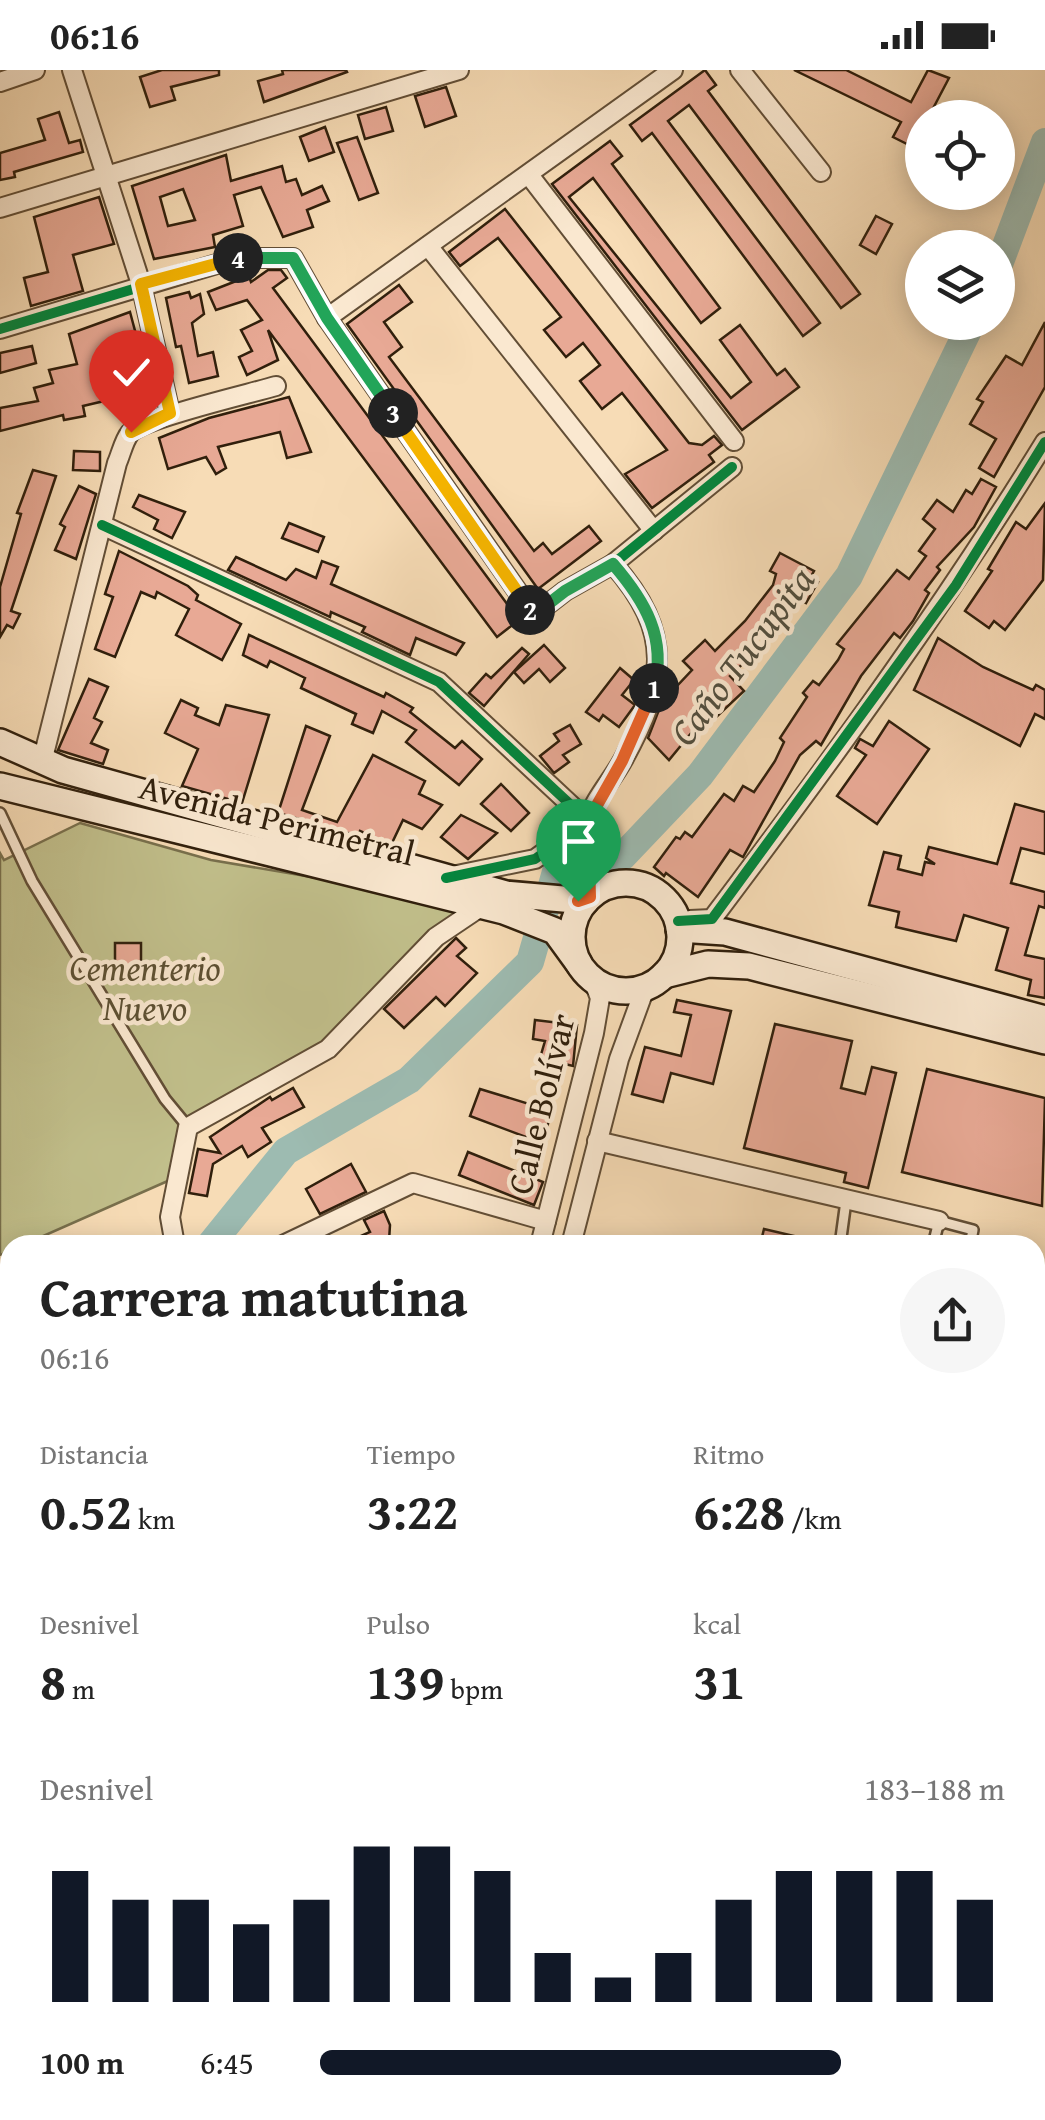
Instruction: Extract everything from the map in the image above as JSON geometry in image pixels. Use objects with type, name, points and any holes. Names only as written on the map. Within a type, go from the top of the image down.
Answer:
[{"type":"street","points":[[0,82],[35,70]]},
{"type":"street","points":[[72,70],[141,284],[170,413]]},
{"type":"street","points":[[0,208],[459,70]]},
{"type":"street","points":[[327,318],[673,70]]},
{"type":"street","points":[[740,70],[821,172]]},
{"type":"street","points":[[528,176],[734,442]]},
{"type":"street","points":[[428,246],[654,531]]},
{"type":"street","points":[[0,329],[237,258],[293,258],[327,318],[534,615],[565,591],[613,564],[732,468]]},
{"type":"street","points":[[42,762],[117,463],[131,432],[170,413],[206,408],[276,386]]},
{"type":"street","points":[[678,925],[712,919],[956,585],[1045,442]]},
{"type":"street","points":[[102,526],[439,682],[588,821]]},
{"type":"street","points":[[586,972],[572,931],[588,899],[588,821],[652,699],[659,669],[658,642],[650,619],[638,593],[613,564]]},
{"type":"street","name":"Avenida Perimetral","points":[[0,742],[42,762],[446,878],[540,911]]},
{"type":"street","name":"Avenida Perimetral","points":[[0,786],[482,906],[540,911],[588,899]]},
{"type":"street","points":[[446,878],[534,859],[588,821]]},
{"type":"street","points":[[588,899],[616,884],[645,886],[668,904],[678,925],[677,954],[654,981]]},
{"type":"street","points":[[173,1235],[170,1217],[188,1127],[328,1049],[436,938],[482,906]]},
{"type":"street","points":[[540,911],[586,972],[618,990],[708,964],[750,966],[1045,1041]]},
{"type":"street","points":[[678,925],[725,932],[1045,1019]]},
{"type":"street","name":"Calle Bolívar","points":[[542,1235],[600,998],[586,972]]},
{"type":"street","name":"Calle Bolívar","points":[[574,1235],[625,1039],[654,981]]},
{"type":"street","points":[[597,1141],[939,1221]]},
{"type":"street","points":[[303,1235],[413,1182],[546,1221]]},
{"type":"lane","points":[[0,812],[32,881],[165,1099],[188,1127]]},
{"type":"lane","points":[[841,1235],[846,1201]]},
{"type":"lane","points":[[936,1235],[939,1221],[974,1230],[973,1235]]},
{"type":"green space","name":"Cementerio Nuevo","points":[[80,823],[211,860],[482,906],[464,917],[328,1049],[188,1127],[179,1176],[46,1235],[0,1235],[0,853],[4,860]]},
{"type":"building","points":[[162,70],[219,70],[219,75],[171,87],[175,100],[150,107],[140,77]]},
{"type":"building","points":[[282,70],[347,72],[264,102],[258,81],[283,74]]},
{"type":"building","points":[[705,70],[716,85],[708,91],[860,294],[841,308],[689,105],[668,121],[820,323],[803,336],[652,133],[642,141],[630,125]]},
{"type":"building","points":[[794,70],[846,70],[907,100],[905,143],[893,137],[901,122]]},
{"type":"building","points":[[928,70],[949,78],[937,100],[912,100]]},
{"type":"building","points":[[446,87],[456,116],[425,127],[415,96]]},
{"type":"building","points":[[386,107],[393,131],[365,139],[358,115]]},
{"type":"building","points":[[59,112],[69,143],[80,140],[83,152],[14,172],[15,177],[0,180],[0,153],[45,140],[38,119]]},
{"type":"building","points":[[325,127],[334,152],[309,161],[300,137]]},
{"type":"building","points":[[357,137],[378,193],[359,200],[337,143]]},
{"type":"building","points":[[610,141],[622,156],[612,164],[720,308],[701,323],[593,178],[569,197],[731,398],[751,382],[720,340],[740,325],[777,375],[785,369],[799,387],[742,430],[552,184]]},
{"type":"building","points":[[226,155],[231,181],[282,166],[286,182],[296,179],[302,195],[322,186],[329,201],[307,210],[313,227],[283,237],[261,187],[234,195],[243,226],[213,235],[215,247],[154,259],[132,186]],"holes":[[[183,189],[195,220],[168,226],[160,197]]]},
{"type":"building","points":[[99,197],[114,244],[73,255],[83,291],[31,306],[24,278],[48,272],[34,217]]},
{"type":"building","points":[[505,209],[689,443],[702,445],[714,436],[722,445],[709,455],[714,462],[652,508],[625,474],[667,450],[622,393],[602,409],[580,381],[600,365],[583,343],[566,357],[544,330],[561,317],[498,238],[460,266],[449,252]]},
{"type":"building","points":[[876,216],[892,224],[876,254],[860,245]]},
{"type":"building","points":[[268,270],[281,270],[287,278],[273,288],[519,620],[497,637],[268,330],[278,360],[247,375],[239,357],[252,351],[241,330],[262,320],[247,300],[216,310],[208,292],[249,276],[251,282]]},
{"type":"building","points":[[399,285],[412,302],[384,322],[402,347],[389,357],[534,551],[543,543],[552,554],[589,526],[601,541],[538,589],[347,324]]},
{"type":"building","points":[[189,292],[191,298],[200,294],[204,314],[192,323],[198,356],[213,352],[218,376],[189,383],[181,346],[176,347],[166,298]]},
{"type":"building","points":[[130,312],[154,402],[121,412],[117,398],[83,406],[85,416],[64,420],[63,415],[0,431],[0,408],[38,401],[34,388],[53,383],[49,370],[77,364],[69,334]]},
{"type":"building","points":[[1045,322],[1045,387],[994,477],[979,468],[996,439],[970,424],[983,402],[977,399],[1006,356],[1022,365]]},
{"type":"building","points":[[32,346],[36,363],[0,373],[0,353]]},
{"type":"building","points":[[289,397],[311,452],[287,458],[280,432],[218,447],[226,468],[216,474],[206,457],[168,469],[159,438],[209,418]]},
{"type":"building","points":[[74,451],[100,452],[100,471],[73,470]]},
{"type":"building","points":[[33,470],[56,476],[11,611],[20,614],[13,628],[7,625],[0,637],[0,587],[21,514],[17,513]]},
{"type":"building","points":[[981,479],[996,487],[974,527],[937,567],[940,570],[925,590],[929,593],[913,621],[900,638],[894,633],[861,676],[821,745],[816,741],[800,755],[743,857],[730,850],[698,897],[666,873],[664,876],[654,867],[676,837],[680,839],[685,832],[692,837],[724,794],[734,801],[743,786],[754,792],[775,761],[784,742],[780,738],[807,697],[803,693],[813,681],[819,685],[838,660],[844,649],[837,644],[897,570],[909,579],[926,556],[919,551],[935,529],[923,519],[937,500],[953,512],[966,490],[972,494]]},
{"type":"building","points":[[79,486],[96,494],[76,559],[55,550],[65,527],[60,524]]},
{"type":"building","points":[[139,495],[185,512],[172,538],[154,529],[158,520],[133,507]]},
{"type":"building","points":[[1045,503],[1043,580],[1005,630],[994,621],[989,628],[965,611],[992,571],[988,569],[1016,522],[1026,529]]},
{"type":"building","points":[[289,523],[324,537],[318,552],[282,538]]},
{"type":"building","points":[[119,551],[188,586],[198,595],[196,600],[241,624],[222,660],[176,635],[189,609],[157,592],[155,598],[141,592],[115,657],[95,649],[113,597],[105,594]]},
{"type":"building","points":[[780,553],[814,571],[810,578],[818,582],[806,603],[795,597],[777,620],[774,618],[751,640],[759,648],[730,676],[744,691],[696,736],[692,732],[669,760],[648,738],[662,702],[692,670],[683,661],[705,640],[715,651],[745,621],[773,585],[776,574],[770,571]]},
{"type":"building","points":[[236,557],[286,580],[296,569],[316,578],[322,561],[338,567],[331,584],[464,643],[456,655],[416,638],[410,655],[362,632],[365,627],[331,612],[330,617],[228,570]]},
{"type":"building","points":[[249,635],[384,697],[386,693],[413,708],[410,712],[455,748],[462,741],[482,759],[459,785],[406,742],[416,730],[382,711],[373,733],[352,724],[356,714],[301,688],[305,678],[270,661],[267,667],[243,655]]},
{"type":"building","points":[[938,638],[983,667],[1033,690],[1036,685],[1045,690],[1045,719],[1035,714],[1020,746],[914,690]]},
{"type":"building","points":[[544,645],[565,668],[550,682],[539,669],[524,683],[514,672]]},
{"type":"building","points":[[522,648],[529,654],[484,706],[469,693],[486,674],[491,678]]},
{"type":"building","points":[[620,668],[634,680],[622,695],[635,705],[619,727],[603,715],[599,721],[586,712]]},
{"type":"building","points":[[89,679],[108,687],[94,718],[102,722],[91,743],[108,750],[103,764],[58,750]]},
{"type":"building","points":[[181,700],[198,708],[195,715],[219,725],[226,705],[269,715],[242,803],[182,786],[198,749],[165,733]]},
{"type":"building","points":[[889,721],[929,749],[877,824],[837,796],[866,755],[855,748],[860,739],[873,746]]},
{"type":"building","points":[[570,725],[581,744],[563,755],[569,762],[554,773],[540,756],[559,741],[554,734]]},
{"type":"building","points":[[306,726],[330,736],[302,810],[337,822],[373,755],[425,781],[419,794],[442,805],[422,829],[403,820],[391,845],[360,831],[358,836],[278,813]]},
{"type":"building","points":[[501,784],[529,813],[511,831],[481,804]]},
{"type":"building","points":[[1015,804],[1045,812],[1045,854],[1021,848],[1011,883],[1045,892],[1045,908],[1039,906],[1025,955],[1045,959],[1045,998],[1028,995],[1031,980],[996,970],[1008,928],[964,915],[956,941],[896,927],[899,912],[869,905],[884,852],[901,856],[898,869],[922,875],[925,862],[935,864],[926,858],[929,847],[997,864]]},
{"type":"building","points":[[461,815],[497,833],[468,859],[441,837]]},
{"type":"building","points":[[456,938],[466,948],[457,956],[477,973],[445,1006],[436,997],[404,1028],[384,1009]]},
{"type":"building","points":[[115,943],[141,943],[141,970],[115,970]]},
{"type":"building","points":[[677,1000],[731,1011],[713,1084],[671,1073],[663,1102],[632,1094],[645,1047],[681,1056],[691,1015],[674,1012]]},
{"type":"building","points":[[535,1020],[577,1025],[573,1066],[540,1058],[545,1041],[533,1039]]},
{"type":"building","points":[[775,1024],[852,1041],[841,1088],[865,1094],[872,1067],[896,1073],[868,1188],[844,1182],[846,1173],[744,1148]]},
{"type":"building","points":[[927,1069],[1045,1098],[1042,1206],[902,1172]]},
{"type":"building","points":[[293,1088],[304,1107],[262,1128],[271,1142],[248,1157],[242,1146],[213,1164],[207,1196],[189,1193],[198,1149],[220,1153],[210,1137],[270,1097],[272,1100]]},
{"type":"building","points":[[480,1089],[552,1111],[542,1143],[470,1116]]},
{"type":"building","points":[[468,1152],[543,1182],[534,1205],[459,1175]]},
{"type":"building","points":[[351,1164],[366,1192],[320,1214],[306,1189]]},
{"type":"building","points":[[384,1211],[389,1235],[363,1235],[370,1232],[364,1220]]},
{"type":"building","points":[[764,1229],[790,1235],[762,1235]]},
{"type":"waterway","name":"Caño Tucupita","points":[[1012,230],[1045,142]]},
{"type":"waterway","name":"Caño Tucupita","points":[[218,1235],[286,1151],[409,1080],[530,962],[557,868],[622,857],[700,775],[849,576],[963,340]]},
{"type":"cycle path","points":[[0,329],[237,258],[293,258],[327,318],[534,615],[565,591],[613,564],[732,467]]},
{"type":"cycle path","points":[[678,921],[712,919],[956,585],[1045,442]]},
{"type":"cycle path","points":[[102,525],[439,682],[588,821],[535,859],[446,878]]},
{"type":"route","points":[[131,432],[170,413],[141,284],[237,258],[293,258],[327,318],[534,615],[565,591],[613,564],[638,593],[650,619],[658,642],[659,669],[652,699],[638,729],[588,821],[585,848],[590,897],[578,901]]}]
